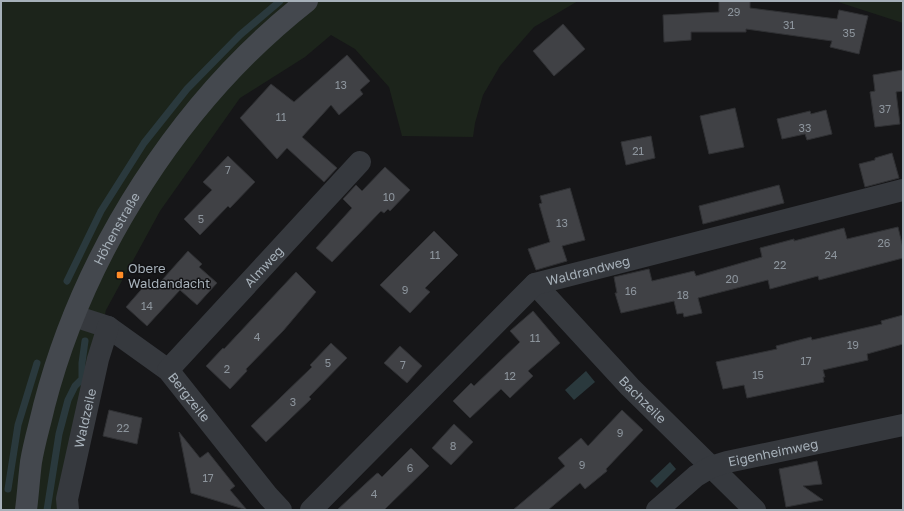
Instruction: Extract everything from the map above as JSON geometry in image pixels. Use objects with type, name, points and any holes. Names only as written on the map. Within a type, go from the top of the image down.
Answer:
[{"type":"street","name":"Höhenstraße","points":[[26,510],[31,461],[58,358],[74,316],[97,265],[123,216],[148,174],[181,129],[226,74],[260,41],[307,1]]},
{"type":"street","name":"Almweg","points":[[168,370],[360,162]]},
{"type":"street","name":"Waldrandweg","points":[[311,510],[535,284],[903,190]]},
{"type":"street","name":"Bachzeile","points":[[535,284],[630,387],[755,510]]},
{"type":"street","name":"Bergzeile","points":[[74,316],[108,327],[168,370],[268,496],[281,510]]},
{"type":"street","name":"Waldzeile","points":[[68,510],[67,499],[98,359],[108,327]]},
{"type":"street","name":"Eigenheimweg","points":[[657,510],[696,476],[711,467],[727,462],[903,425]]},
{"type":"shaded area","points":[[1,1],[578,1],[534,27],[500,66],[483,95],[475,123],[473,137],[402,136],[389,87],[355,49],[331,35],[305,57],[240,98],[160,211],[106,310],[58,510],[1,510]]},
{"type":"shaded area","points":[[835,1],[903,1],[903,23]]},
{"type":"shaded area","points":[[586,371],[595,382],[574,400],[565,390]]},
{"type":"shaded area","points":[[670,462],[676,469],[657,488],[650,481]]},
{"type":"building","points":[[719,1],[750,1],[750,8],[837,19],[839,10],[868,16],[859,54],[830,47],[832,41],[746,29],[746,32],[691,32],[691,40],[664,42],[663,15],[719,12]]},
{"type":"building","points":[[563,24],[585,49],[554,76],[533,51]]},
{"type":"building","points":[[347,55],[370,81],[360,90],[363,94],[339,115],[331,105],[302,137],[337,168],[324,182],[287,148],[277,159],[240,118],[271,84],[294,102]]},
{"type":"building","points":[[903,70],[903,91],[896,92],[900,124],[875,127],[870,92],[875,91],[873,75]]},
{"type":"building","points":[[735,108],[744,147],[709,154],[700,116]]},
{"type":"building","points":[[826,110],[832,134],[807,140],[805,134],[782,139],[777,119],[810,111],[811,114]]},
{"type":"building","points":[[651,136],[655,158],[626,165],[621,142]]},
{"type":"building","points":[[892,153],[899,178],[865,187],[859,164],[875,160],[875,158]]},
{"type":"building","points":[[228,156],[255,182],[230,208],[228,206],[200,235],[184,219],[212,190],[203,182]]},
{"type":"building","points":[[385,167],[410,190],[390,211],[388,209],[384,213],[381,211],[332,262],[316,248],[352,208],[343,199],[356,185],[362,191]]},
{"type":"building","points":[[779,185],[784,203],[703,224],[699,206]]},
{"type":"building","points":[[570,188],[585,240],[562,246],[567,261],[536,270],[528,249],[550,242],[539,204],[542,203],[540,196]]},
{"type":"building","points":[[898,227],[903,248],[903,258],[819,280],[818,276],[770,289],[768,280],[698,298],[702,313],[684,317],[683,313],[677,314],[674,301],[621,313],[615,293],[617,293],[614,277],[649,269],[652,281],[694,271],[696,276],[762,257],[760,248],[794,239],[794,241],[844,228],[847,239]]},
{"type":"building","points":[[434,231],[458,255],[425,288],[430,292],[410,313],[380,285]]},
{"type":"building","points":[[188,251],[202,264],[199,267],[217,283],[197,305],[180,290],[147,326],[126,307],[147,283],[154,289]]},
{"type":"building","points":[[296,272],[316,292],[283,331],[246,369],[247,371],[230,389],[206,366],[223,348],[224,349]]},
{"type":"building","points":[[533,311],[560,343],[528,371],[533,376],[510,398],[501,389],[470,418],[453,401],[471,383],[474,386],[520,342],[510,331]]},
{"type":"building","points":[[903,315],[903,344],[867,354],[868,360],[823,370],[825,377],[823,377],[824,382],[747,398],[744,385],[723,389],[716,362],[777,349],[776,346],[811,337],[812,340],[882,324],[881,321]]},
{"type":"building","points":[[331,343],[347,358],[309,397],[311,399],[266,442],[251,426],[312,367],[310,365]]},
{"type":"building","points":[[400,346],[422,366],[407,383],[384,363]]},
{"type":"building","points":[[109,410],[142,418],[137,444],[103,436]]},
{"type":"building","points":[[622,410],[643,430],[606,469],[607,471],[585,489],[580,483],[548,510],[513,510],[565,466],[558,458],[581,438],[588,446]]},
{"type":"building","points":[[454,424],[473,442],[451,465],[432,448]]},
{"type":"building","points":[[179,432],[200,458],[208,452],[235,486],[230,490],[247,510],[191,493]]},
{"type":"building","points":[[411,448],[429,466],[384,510],[337,510],[376,474],[378,473],[382,477]]},
{"type":"building","points":[[817,461],[822,484],[803,486],[823,500],[786,507],[779,469]]},
{"type":"waterway","points":[[67,281],[101,211],[144,143],[187,89],[240,35],[280,1]]},
{"type":"waterway","points":[[47,510],[59,434],[68,400],[75,386],[82,379],[82,363],[85,341]]},
{"type":"waterway","points":[[8,489],[18,425],[37,363]]},
{"type":"place","name":"Obere Waldandacht","points":[[120,275]]}]
